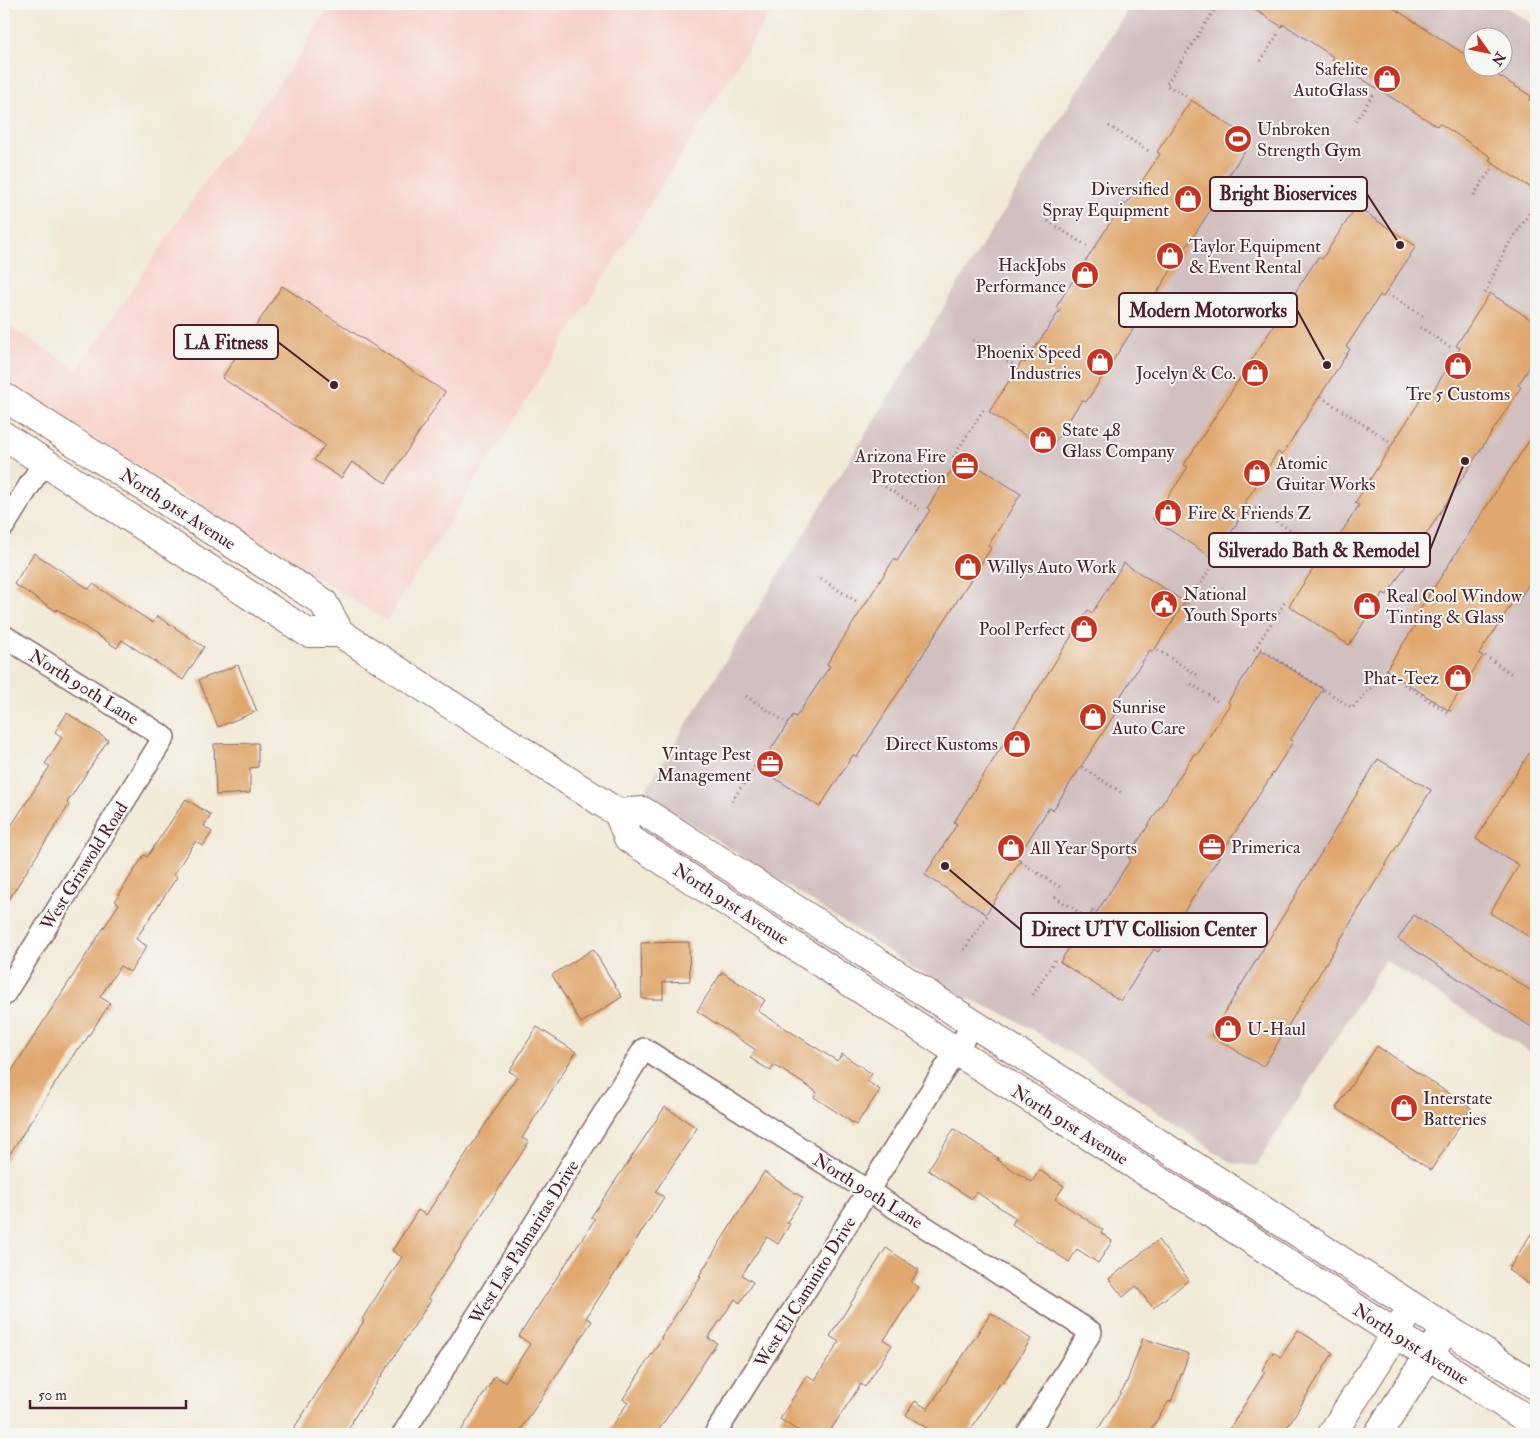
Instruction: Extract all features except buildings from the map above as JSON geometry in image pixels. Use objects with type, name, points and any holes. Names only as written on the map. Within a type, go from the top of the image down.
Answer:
[{"type":"main road","name":"North 91st Avenue","points":[[4,397],[323,602],[340,633],[618,812],[643,811],[1536,1386]]},
{"type":"main road","name":"North 91st Avenue","points":[[4,436],[308,632],[340,633]]},
{"type":"main road","points":[[44,462],[66,461],[76,463],[145,506],[197,521]]},
{"type":"main road","name":"North 91st Avenue","points":[[618,812],[628,838],[1536,1425]]},
{"type":"main road","points":[[1332,1434],[1413,1306]]},
{"type":"main road","points":[[1378,1434],[1447,1328]]},
{"type":"street","points":[[4,526],[44,462]]},
{"type":"street","name":"North 90th Lane","points":[[4,636],[164,737]]},
{"type":"street","name":"West Griswold Road","points":[[4,995],[164,737]]},
{"type":"street","name":"West El Caminito Drive","points":[[716,1434],[973,1024]]},
{"type":"street","name":"North 90th Lane","points":[[644,1049],[1091,1332],[1027,1434]]},
{"type":"street","name":"West Las Palmaritas Drive","points":[[403,1434],[644,1049]]},
{"type":"path","points":[[1186,96],[1166,85],[1218,4]]},
{"type":"path","points":[[1260,61],[1279,32]]},
{"type":"path","points":[[1356,121],[1374,93]]},
{"type":"path","points":[[1109,126],[1150,152]]},
{"type":"path","points":[[1474,195],[1491,168]]},
{"type":"path","points":[[1485,293],[1505,250],[1536,203]]},
{"type":"path","points":[[1048,221],[1088,247]]},
{"type":"path","points":[[1388,294],[1426,318]]},
{"type":"path","points":[[1420,327],[1450,347]]},
{"type":"path","points":[[973,340],[1013,364]]},
{"type":"path","points":[[1321,397],[1389,442]]},
{"type":"path","points":[[953,457],[984,409]]},
{"type":"path","points":[[881,484],[920,509]]},
{"type":"path","points":[[1251,506],[1290,530]]},
{"type":"path","points":[[1284,540],[1313,559]]},
{"type":"path","points":[[1185,608],[1216,560]]},
{"type":"path","points":[[821,579],[859,603]]},
{"type":"path","points":[[1254,650],[1285,602]]},
{"type":"path","points":[[1257,646],[1352,708],[1386,672],[1448,713],[1451,708]]},
{"type":"path","points":[[1158,650],[1197,675]]},
{"type":"path","points":[[1485,656],[1512,674]]},
{"type":"path","points":[[1191,684],[1220,703]]},
{"type":"path","points":[[746,696],[784,721]]},
{"type":"path","points":[[732,801],[756,765]]},
{"type":"path","points":[[1082,768],[1122,793]]},
{"type":"path","points":[[1021,862],[1061,888]]},
{"type":"path","points":[[1055,897],[1083,915]]},
{"type":"path","points":[[964,950],[988,913]]},
{"type":"path","points":[[1033,995],[1056,958]]},
{"type":"shaded area","points":[[4,4],[15,4],[4,22]]},
{"type":"shaded area","points":[[330,4],[776,4],[387,621],[53,411],[37,408],[10,390],[4,383],[4,323],[78,370],[203,184],[298,58]]},
{"type":"shaded area","points":[[1131,4],[1501,4],[1536,26],[1536,1056],[1385,960],[1256,1166],[1231,1163],[1095,1068],[1013,1018],[949,990],[644,793]]},
{"type":"place","name":"Safelite AutoGlass","points":[[1387,79]]},
{"type":"place","name":"Unbroken Strength Gym","points":[[1238,139]]},
{"type":"place","name":"Diversified Spray Equipment","points":[[1188,199]]},
{"type":"place","name":"Bright Bioservices","points":[[1400,245]]},
{"type":"place","name":"Taylor Equipment & Event Rental","points":[[1170,256]]},
{"type":"place","name":"HackJobs Performance","points":[[1085,275]]},
{"type":"place","name":"Phoenix Speed Industries","points":[[1100,362]]},
{"type":"place","name":"Modern Motorworks","points":[[1327,365]]},
{"type":"place","name":"Tre 5 Customs","points":[[1458,366]]},
{"type":"place","name":"Jocelyn & Co.","points":[[1255,373]]},
{"type":"place","name":"LA Fitness","points":[[334,385]]},
{"type":"place","name":"State 48 Glass Company","points":[[1043,440]]},
{"type":"place","name":"Silverado Bath & Remodel","points":[[1465,461]]},
{"type":"place","name":"Arizona Fire Protection","points":[[965,466]]},
{"type":"place","name":"Atomic Guitar Works","points":[[1257,473]]},
{"type":"place","name":"Fire & Friends Z","points":[[1168,513]]},
{"type":"place","name":"Willys Auto Work","points":[[968,567]]},
{"type":"place","name":"National Youth Sports","points":[[1164,604]]},
{"type":"place","name":"Real Cool Window Tinting & Glass","points":[[1367,606]]},
{"type":"place","name":"Pool Perfect","points":[[1084,629]]},
{"type":"place","name":"Phat-Teez","points":[[1458,678]]},
{"type":"place","name":"Sunrise Auto Care","points":[[1093,717]]},
{"type":"place","name":"Direct Kustoms","points":[[1017,744]]},
{"type":"place","name":"Vintage Pest Management","points":[[770,764]]},
{"type":"place","name":"Primerica","points":[[1212,847]]},
{"type":"place","name":"All Year Sports","points":[[1011,848]]},
{"type":"place","name":"Direct UTV Collision Center","points":[[945,866]]},
{"type":"place","name":"U-Haul","points":[[1228,1029]]},
{"type":"place","name":"Interstate Batteries","points":[[1404,1108]]}]
